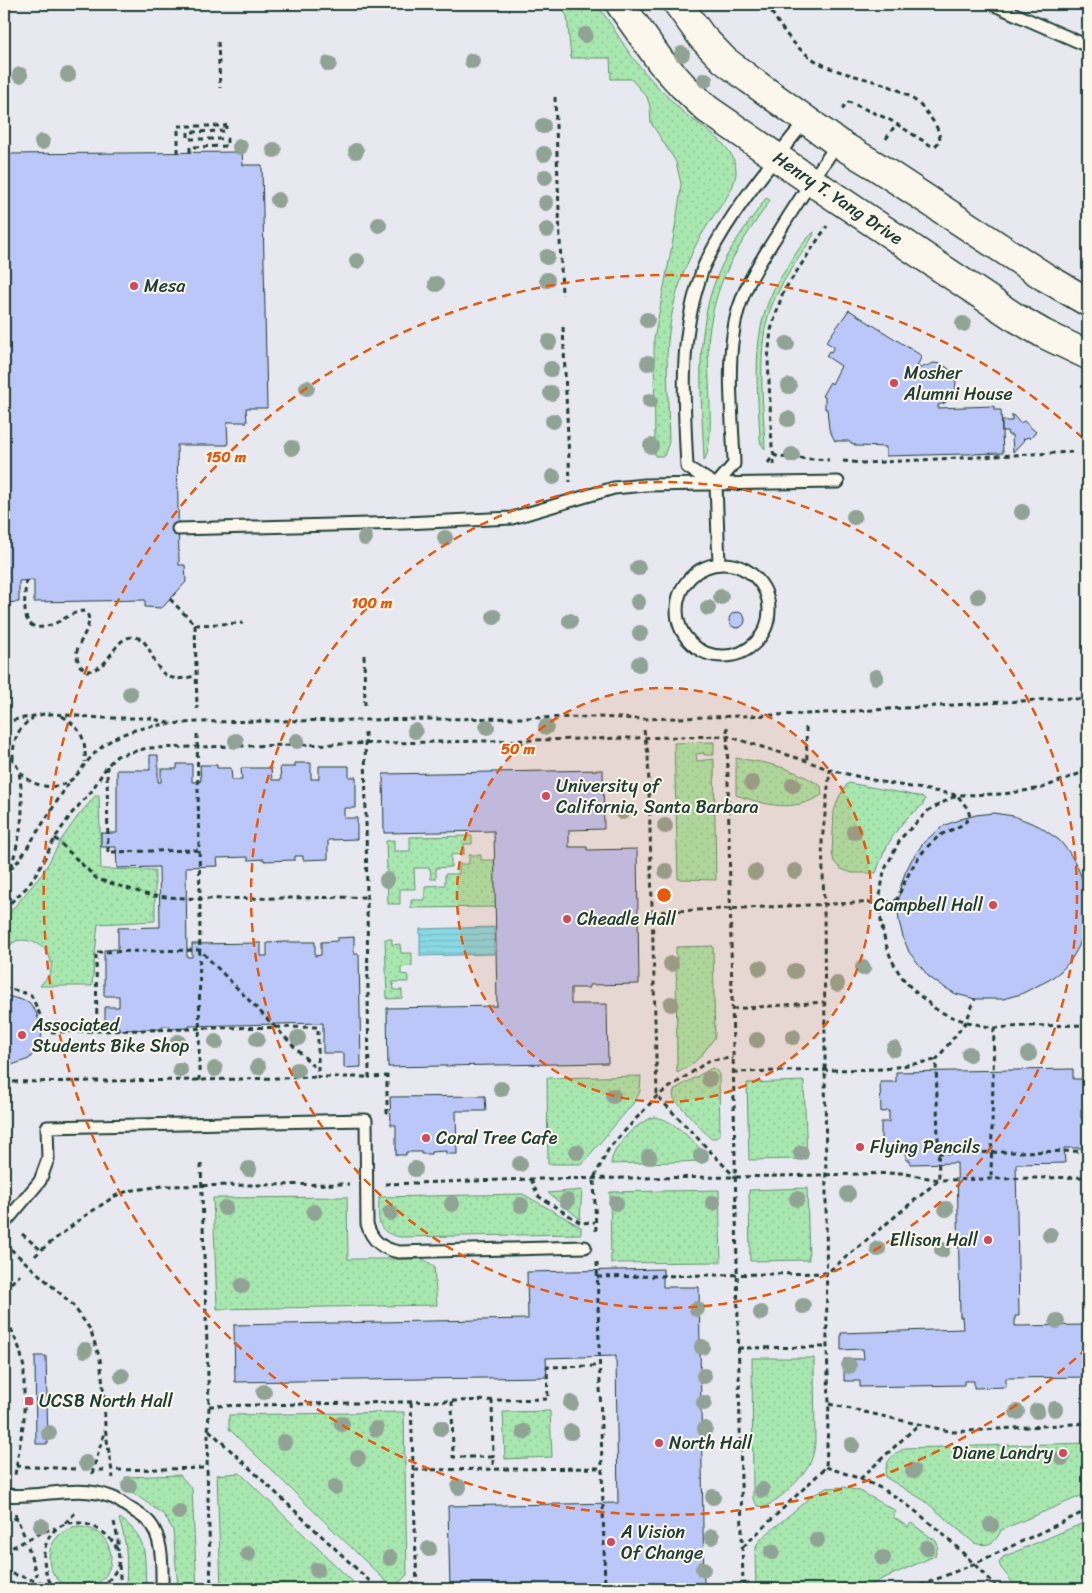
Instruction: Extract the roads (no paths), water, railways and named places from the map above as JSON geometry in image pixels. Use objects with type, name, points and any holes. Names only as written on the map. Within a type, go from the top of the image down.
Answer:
[{"type":"main road","name":"Henry T. Yang Drive","points":[[620,4],[661,62],[707,109],[1013,316],[1044,334],[1088,355]]},
{"type":"main road","points":[[678,4],[702,37],[724,60],[749,79],[838,143],[1045,277],[1088,302]]},
{"type":"lane","points":[[992,4],[1088,46]]},
{"type":"lane","points":[[716,485],[687,467],[684,364],[687,328],[695,293],[706,261],[729,222],[806,120]]},
{"type":"lane","points":[[719,564],[716,485],[734,464],[730,364],[732,334],[739,306],[753,273],[811,181],[838,143]]},
{"type":"lane","points":[[178,529],[512,518],[614,488],[645,485],[838,482]]},
{"type":"lane","points":[[719,564],[734,565],[748,571],[759,581],[766,595],[769,609],[766,624],[760,638],[748,648],[734,654],[719,656],[705,652],[692,644],[682,632],[677,617],[677,602],[682,588],[691,576],[704,567],[719,564]]},
{"type":"lane","points":[[4,1224],[40,1181],[48,1159],[47,1127],[366,1120],[368,1224],[370,1232],[382,1247],[400,1252],[585,1247]]},
{"type":"lane","points":[[4,1494],[29,1496],[86,1491],[113,1497],[147,1520],[155,1530],[162,1557],[162,1589]]},
{"type":"water","points":[[494,927],[494,954],[420,956],[420,929]]},
{"type":"place","name":"Mesa","points":[[134,286]]},
{"type":"place","name":"Mosher Alumni House","points":[[894,383]]},
{"type":"place","name":"University of California, Santa Barbara","points":[[546,796]]},
{"type":"place","name":"Campbell Hall","points":[[993,905]]},
{"type":"place","name":"Cheadle Hall","points":[[567,919]]},
{"type":"place","name":"Associated Students Bike Shop","points":[[22,1035]]},
{"type":"place","name":"Coral Tree Cafe","points":[[426,1138]]},
{"type":"place","name":"Flying Pencils","points":[[860,1147]]},
{"type":"place","name":"Ellison Hall","points":[[988,1240]]},
{"type":"place","name":"UCSB North Hall","points":[[29,1401]]},
{"type":"place","name":"North Hall","points":[[659,1443]]},
{"type":"place","name":"Diane Landry","points":[[1063,1453]]},
{"type":"place","name":"A Vision Of Change","points":[[611,1542]]}]
